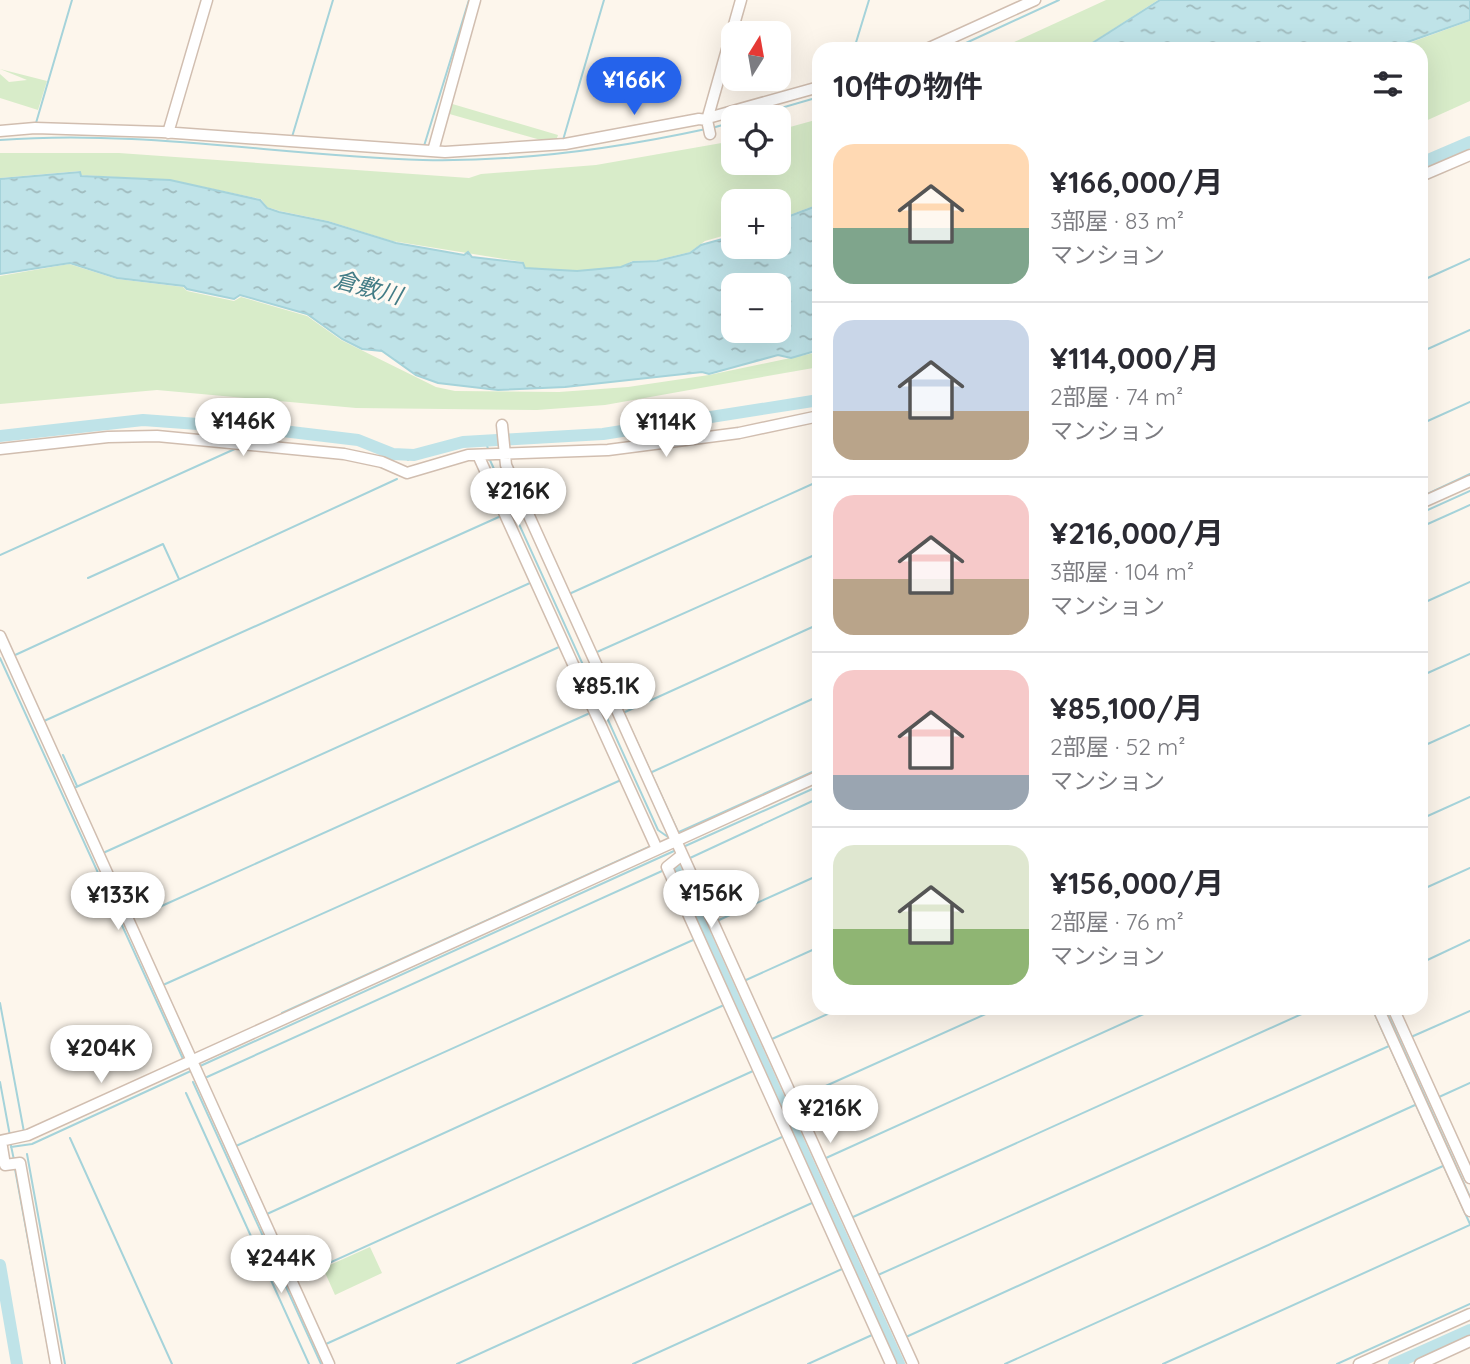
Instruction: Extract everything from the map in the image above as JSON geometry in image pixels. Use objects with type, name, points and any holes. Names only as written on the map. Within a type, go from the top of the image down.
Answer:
[{"type":"street","points":[[165,133],[207,0]]},
{"type":"street","points":[[427,152],[475,0]]},
{"type":"street","points":[[706,124],[741,0]]},
{"type":"street","points":[[942,42],[1035,0]]},
{"type":"street","points":[[0,131],[35,128],[165,133],[427,152],[563,144],[706,124],[812,89]]},
{"type":"street","points":[[1428,173],[1470,155]]},
{"type":"street","points":[[0,449],[108,437],[157,436],[344,454],[382,462],[407,473],[468,455],[562,454],[653,445],[739,433],[812,417]]},
{"type":"street","points":[[503,429],[506,465],[913,1364]]},
{"type":"street","points":[[485,455],[657,849]]},
{"type":"street","points":[[1428,500],[1470,481]]},
{"type":"street","points":[[0,636],[329,1364]]},
{"type":"street","points":[[56,1364],[20,1163],[5,1165],[6,1140],[27,1135],[195,1065],[657,849],[679,848],[812,780]]},
{"type":"street","points":[[679,848],[667,867],[891,1364]]},
{"type":"street","points":[[1381,1015],[1470,1211]]},
{"type":"street","points":[[1396,1015],[1470,1178]]},
{"type":"street","points":[[1359,1364],[1470,1314]]},
{"type":"street","points":[[1420,1364],[1470,1341]]},
{"type":"green space","points":[[1106,0],[1158,0],[1093,42],[1014,42]]},
{"type":"green space","points":[[1470,21],[1470,101],[1428,120],[1428,42],[1412,42]]},
{"type":"green space","points":[[0,69],[47,81],[38,110],[0,98],[0,74],[9,82],[27,80]]},
{"type":"green space","points":[[449,103],[558,135],[555,144],[446,113]]},
{"type":"green space","points":[[812,121],[812,207],[791,214],[791,189],[721,189],[721,236],[705,241],[690,252],[657,260],[632,261],[621,267],[577,271],[525,268],[523,262],[392,241],[328,221],[267,207],[261,199],[171,180],[81,175],[80,171],[0,178],[0,153],[119,153],[469,178],[481,174],[596,165],[721,143],[721,175],[791,175],[791,127]]},
{"type":"green space","points":[[69,264],[117,279],[183,287],[187,291],[234,301],[241,297],[307,316],[341,340],[436,387],[455,391],[559,392],[628,387],[709,375],[812,353],[812,368],[605,405],[537,410],[356,408],[157,390],[0,404],[0,276]]},
{"type":"green space","points":[[370,1247],[382,1273],[335,1295],[323,1268]]},
{"type":"water","points":[[1160,0],[1470,0],[1470,20],[1408,42],[1094,42]]},
{"type":"water","name":"倉敷川","points":[[80,172],[81,176],[170,180],[260,200],[267,208],[279,212],[328,222],[396,243],[464,255],[468,252],[472,257],[523,263],[525,268],[577,271],[657,261],[690,253],[701,245],[721,239],[721,259],[791,259],[791,216],[812,208],[812,352],[791,358],[778,355],[709,374],[702,372],[565,387],[498,390],[438,383],[416,375],[382,351],[362,349],[342,339],[307,314],[240,295],[234,299],[187,289],[184,286],[117,278],[70,263],[0,274],[0,179]]},
{"type":"waterway","points":[[36,123],[72,0]]},
{"type":"waterway","points":[[292,137],[333,0]]},
{"type":"waterway","points":[[424,146],[469,0]]},
{"type":"waterway","points":[[563,140],[604,0]]},
{"type":"waterway","points":[[856,42],[869,0]]},
{"type":"waterway","points":[[968,42],[1059,0]]},
{"type":"waterway","points":[[791,105],[812,99]]},
{"type":"waterway","points":[[712,128],[721,125]]},
{"type":"waterway","points":[[0,140],[159,140],[370,158],[458,160],[565,153],[706,129]]},
{"type":"waterway","points":[[1428,160],[1470,142]]},
{"type":"waterway","points":[[1428,278],[1470,259]]},
{"type":"waterway","points":[[1428,349],[1470,330]]},
{"type":"waterway","points":[[0,436],[143,420],[266,429],[358,440],[393,454],[414,455],[463,442],[603,434],[812,401]]},
{"type":"waterway","points":[[1428,421],[1470,402]]},
{"type":"waterway","points":[[243,438],[244,428]]},
{"type":"waterway","points":[[486,442],[488,449]]},
{"type":"waterway","points":[[0,555],[237,448]]},
{"type":"waterway","points":[[408,460],[409,455]]},
{"type":"waterway","points":[[489,458],[658,830],[668,837]]},
{"type":"waterway","points":[[1428,494],[1470,474]]},
{"type":"waterway","points":[[13,656],[397,479]]},
{"type":"waterway","points":[[569,594],[812,484]]},
{"type":"waterway","points":[[1428,510],[1470,491]]},
{"type":"waterway","points":[[1428,524],[1470,505]]},
{"type":"waterway","points":[[44,721],[501,516]]},
{"type":"waterway","points":[[88,578],[163,544],[179,579]]},
{"type":"waterway","points":[[597,652],[812,556]]},
{"type":"waterway","points":[[1428,601],[1470,582]]},
{"type":"waterway","points":[[74,788],[530,583]]},
{"type":"waterway","points":[[625,712],[812,627]]},
{"type":"waterway","points":[[103,853],[559,647]]},
{"type":"waterway","points":[[1428,673],[1470,654]]},
{"type":"waterway","points":[[0,658],[183,1059]]},
{"type":"waterway","points":[[611,685],[679,834]]},
{"type":"waterway","points":[[652,772],[812,699]]},
{"type":"waterway","points":[[155,909],[590,713]]},
{"type":"waterway","points":[[1428,744],[1470,725]]},
{"type":"waterway","points":[[63,755],[77,786]]},
{"type":"waterway","points":[[679,832],[812,772]]},
{"type":"waterway","points":[[163,985],[621,780]]},
{"type":"waterway","points":[[683,847],[812,789]]},
{"type":"waterway","points":[[1428,816],[1470,797]]},
{"type":"waterway","points":[[690,858],[812,801]]},
{"type":"waterway","points":[[282,1013],[651,846]]},
{"type":"waterway","points":[[198,1067],[674,851]]},
{"type":"waterway","points":[[689,857],[753,999]]},
{"type":"waterway","points":[[674,866],[899,1364]]},
{"type":"waterway","points":[[1428,887],[1470,868]]},
{"type":"waterway","points":[[207,1077],[662,871]]},
{"type":"waterway","points":[[719,920],[812,878]]},
{"type":"waterway","points":[[236,1146],[693,940]]},
{"type":"waterway","points":[[1428,960],[1470,940]]},
{"type":"waterway","points":[[746,980],[812,950]]},
{"type":"waterway","points":[[0,1003],[24,1132]]},
{"type":"waterway","points":[[267,1214],[724,1005]]},
{"type":"waterway","points":[[1411,1037],[1470,1011]]},
{"type":"waterway","points":[[772,1039],[825,1015]]},
{"type":"waterway","points":[[799,1098],[983,1015]]},
{"type":"waterway","points":[[826,1158],[1142,1015]]},
{"type":"waterway","points":[[853,1217],[1300,1015]]},
{"type":"waterway","points":[[1375,1015],[1470,1224]]},
{"type":"waterway","points":[[1388,1015],[1470,1197]]},
{"type":"waterway","points":[[878,1275],[1389,1046]]},
{"type":"waterway","points":[[11,1147],[32,1144],[193,1070]]},
{"type":"waterway","points":[[296,1278],[753,1071]]},
{"type":"waterway","points":[[0,1082],[10,1136]]},
{"type":"waterway","points":[[193,1082],[321,1364]]},
{"type":"waterway","points":[[1439,1097],[1470,1083]]},
{"type":"waterway","points":[[186,1093],[309,1364]]},
{"type":"waterway","points":[[906,1337],[1415,1105]]},
{"type":"waterway","points":[[326,1344],[782,1137]]},
{"type":"waterway","points":[[70,1138],[172,1364]]},
{"type":"waterway","points":[[10,1141],[14,1160]]},
{"type":"waterway","points":[[27,1154],[65,1364]]},
{"type":"waterway","points":[[826,1161],[856,1226]]},
{"type":"waterway","points":[[1005,1364],[1443,1166]]},
{"type":"waterway","points":[[15,1169],[51,1364]]},
{"type":"waterway","points":[[457,1364],[812,1203]]},
{"type":"waterway","points":[[1163,1364],[1470,1225]]},
{"type":"waterway","points":[[0,1265],[17,1364]]},
{"type":"waterway","points":[[633,1364],[842,1269]]},
{"type":"waterway","points":[[1337,1364],[1470,1304]]},
{"type":"waterway","points":[[1394,1364],[1470,1330]]},
{"type":"waterway","points":[[808,1364],[872,1335]]}]
